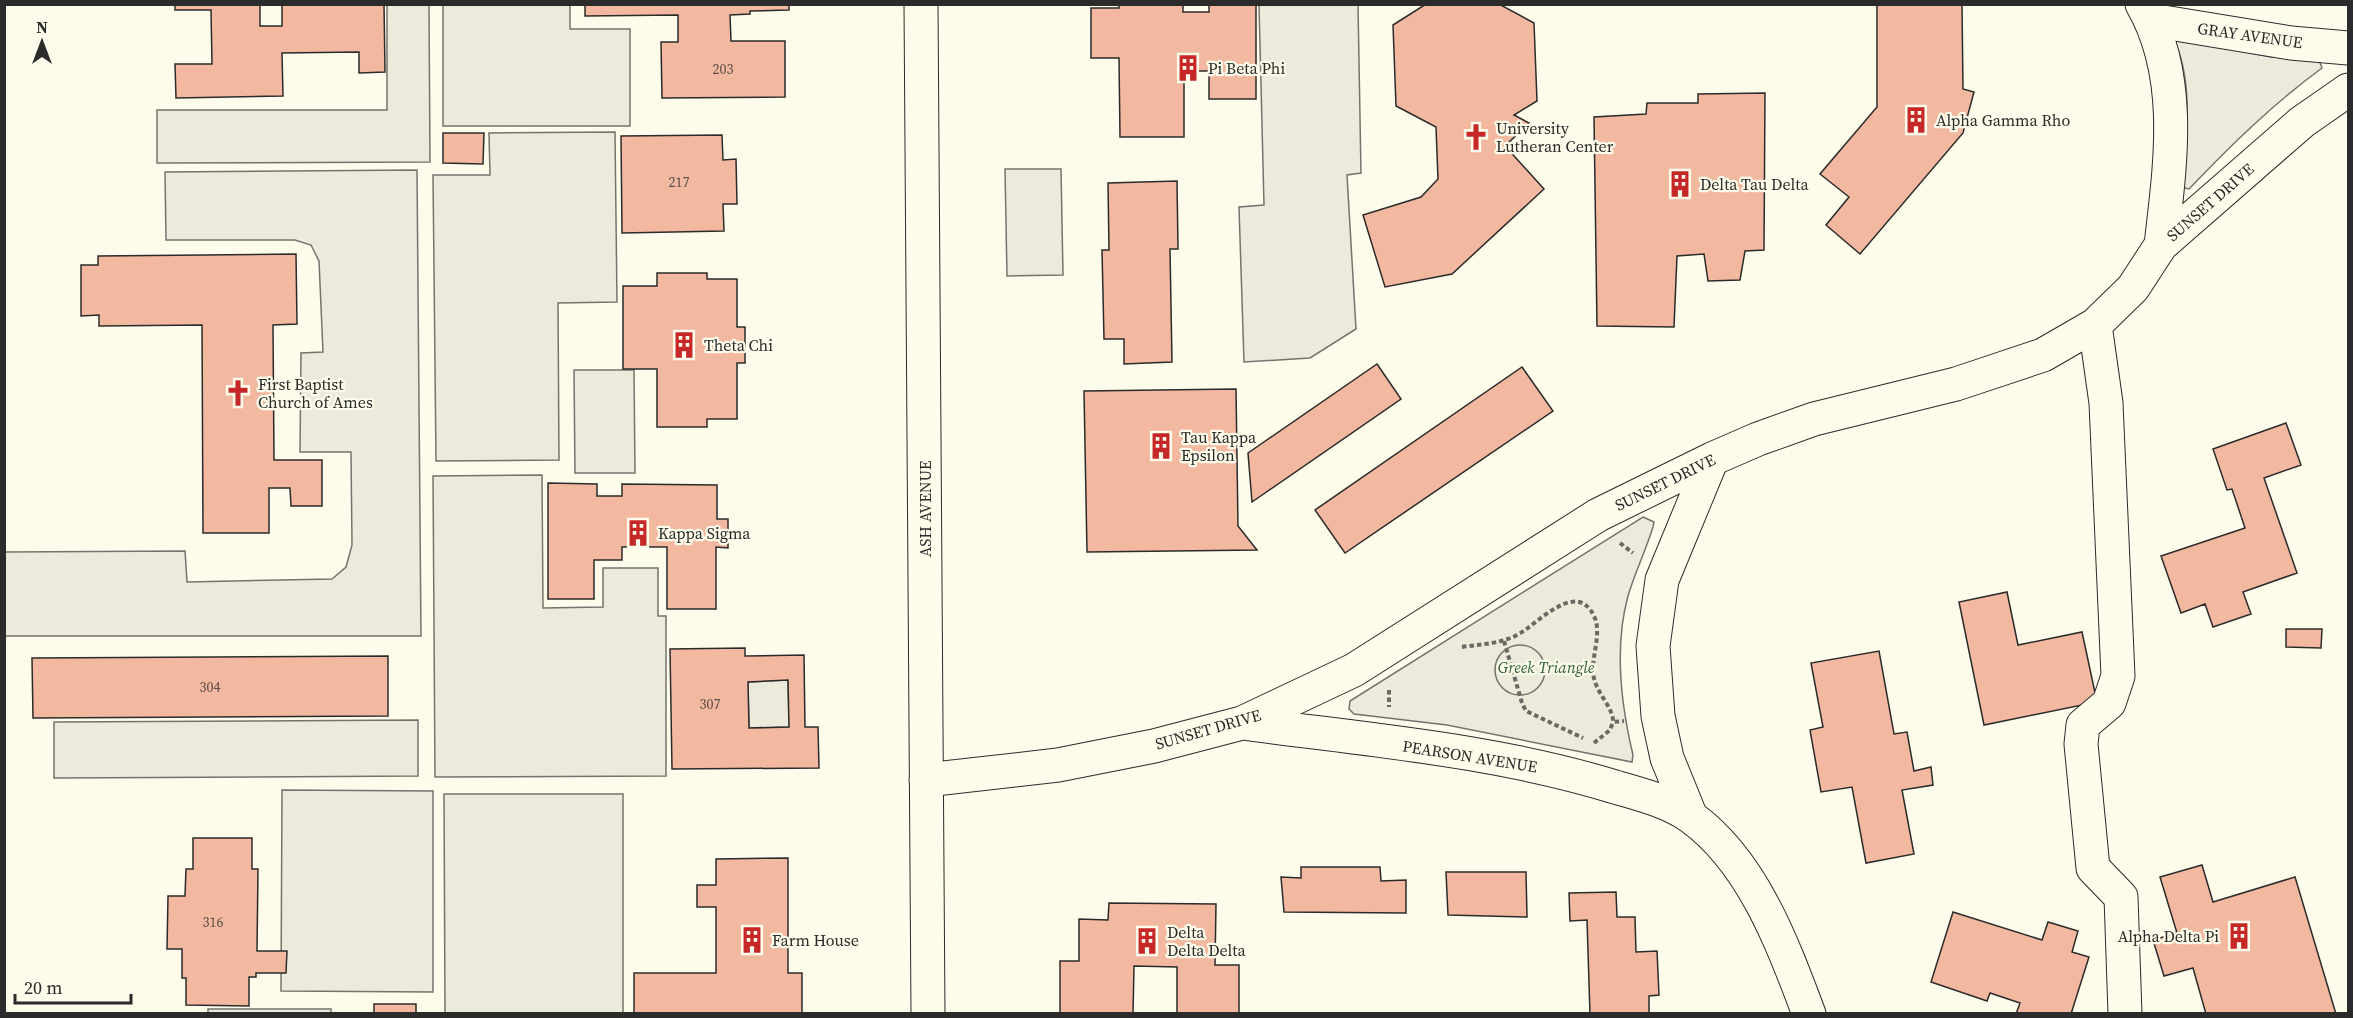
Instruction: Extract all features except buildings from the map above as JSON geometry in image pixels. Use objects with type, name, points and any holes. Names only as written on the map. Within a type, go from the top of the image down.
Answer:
[{"type":"street","name":"ASH AVENUE","points":[[921,4],[928,1014]]},
{"type":"street","name":"GRAY AVENUE","points":[[2146,12],[2291,43],[2349,48]]},
{"type":"street","points":[[2146,12],[2168,84],[2172,149],[2162,245]]},
{"type":"street","name":"SUNSET DRIVE","points":[[926,780],[1058,765],[1154,746],[1242,723],[1280,707],[1374,659],[1598,515],[1712,459],[1758,439],[1814,419],[1956,384],[2032,359],[2095,325],[2133,288],[2162,245],[2302,122],[2349,90]]},
{"type":"street","points":[[2095,325],[2106,403],[2118,676],[2109,704],[2083,725],[2081,744],[2093,868],[2121,897],[2125,1014]]},
{"type":"street","name":"PEARSON AVENUE","points":[[1691,817],[1667,758],[1658,716],[1653,646],[1662,580],[1712,459]]},
{"type":"street","name":"PEARSON AVENUE","points":[[1242,723],[1533,766],[1588,778],[1643,795],[1691,817],[1730,854],[1755,891],[1809,1014]]},
{"type":"path","points":[[1598,515],[1612,537],[1626,549],[1666,570]]},
{"type":"path","points":[[1489,643],[1504,641],[1519,634],[1563,603],[1575,602],[1587,608],[1594,616],[1597,627],[1593,665],[1595,682],[1600,696],[1612,712],[1613,722],[1658,716]]},
{"type":"path","points":[[1504,641],[1522,704],[1527,711],[1549,723],[1595,741]]},
{"type":"path","points":[[1374,659],[1389,687],[1389,718],[1382,742]]},
{"type":"green space","points":[[2173,37],[2271,57],[2319,60],[2322,68],[2253,126],[2189,189],[2181,187],[2187,92],[2180,55]]},
{"type":"green space","points":[[1005,169],[1061,169],[1063,275],[1007,276]]},
{"type":"green space","points":[[574,370],[634,370],[635,473],[575,473]]},
{"type":"green space","name":"Greek Triangle","points":[[1643,517],[1654,522],[1628,596],[1620,656],[1622,696],[1633,755],[1632,762],[1447,725],[1354,714],[1349,709],[1350,701]]},
{"type":"green space","points":[[788,680],[789,727],[749,728],[748,682]]},
{"type":"green space","points":[[208,1009],[331,1009],[331,1013],[208,1014]]},
{"type":"shaded area","points":[[387,5],[429,5],[430,162],[157,163],[157,110],[387,110]]},
{"type":"shaded area","points":[[443,5],[570,5],[570,29],[630,29],[630,126],[443,126]]},
{"type":"shaded area","points":[[1259,5],[1358,5],[1361,173],[1347,175],[1356,329],[1310,358],[1244,362],[1239,207],[1264,205]]},
{"type":"shaded area","points":[[615,132],[617,302],[558,303],[559,460],[436,461],[433,175],[490,175],[489,133]]},
{"type":"shaded area","points":[[417,170],[421,636],[5,636],[5,552],[185,551],[187,582],[332,579],[346,567],[352,545],[351,452],[300,452],[301,353],[323,352],[319,261],[311,245],[295,240],[166,240],[165,172]]},
{"type":"shaded area","points":[[542,475],[543,608],[603,607],[603,568],[658,568],[658,616],[666,616],[666,776],[435,777],[433,476]]},
{"type":"shaded area","points":[[1525,645],[1538,652],[1544,660],[1544,680],[1538,688],[1530,694],[1515,695],[1502,688],[1496,680],[1495,665],[1502,652],[1510,646]]},
{"type":"shaded area","points":[[418,720],[418,776],[54,778],[54,722]]},
{"type":"shaded area","points":[[282,790],[433,791],[433,992],[281,991]]},
{"type":"shaded area","points":[[444,794],[623,794],[623,1013],[445,1013]]},
{"type":"place","name":"Pi Beta Phi","points":[[1188,68]]},
{"type":"place","name":"Alpha Gamma Rho","points":[[1916,120]]},
{"type":"place","name":"University Lutheran Center","points":[[1476,137]]},
{"type":"place","name":"Delta Tau Delta","points":[[1680,184]]},
{"type":"place","name":"Theta Chi","points":[[684,345]]},
{"type":"place","name":"First Baptist Church of Ames","points":[[238,393]]},
{"type":"place","name":"Tau Kappa Epsilon","points":[[1161,446]]},
{"type":"place","name":"Kappa Sigma","points":[[638,533]]},
{"type":"place","name":"Alpha Delta Pi","points":[[2239,936]]},
{"type":"place","name":"Farm House","points":[[752,940]]},
{"type":"place","name":"Delta Delta Delta","points":[[1147,941]]}]
